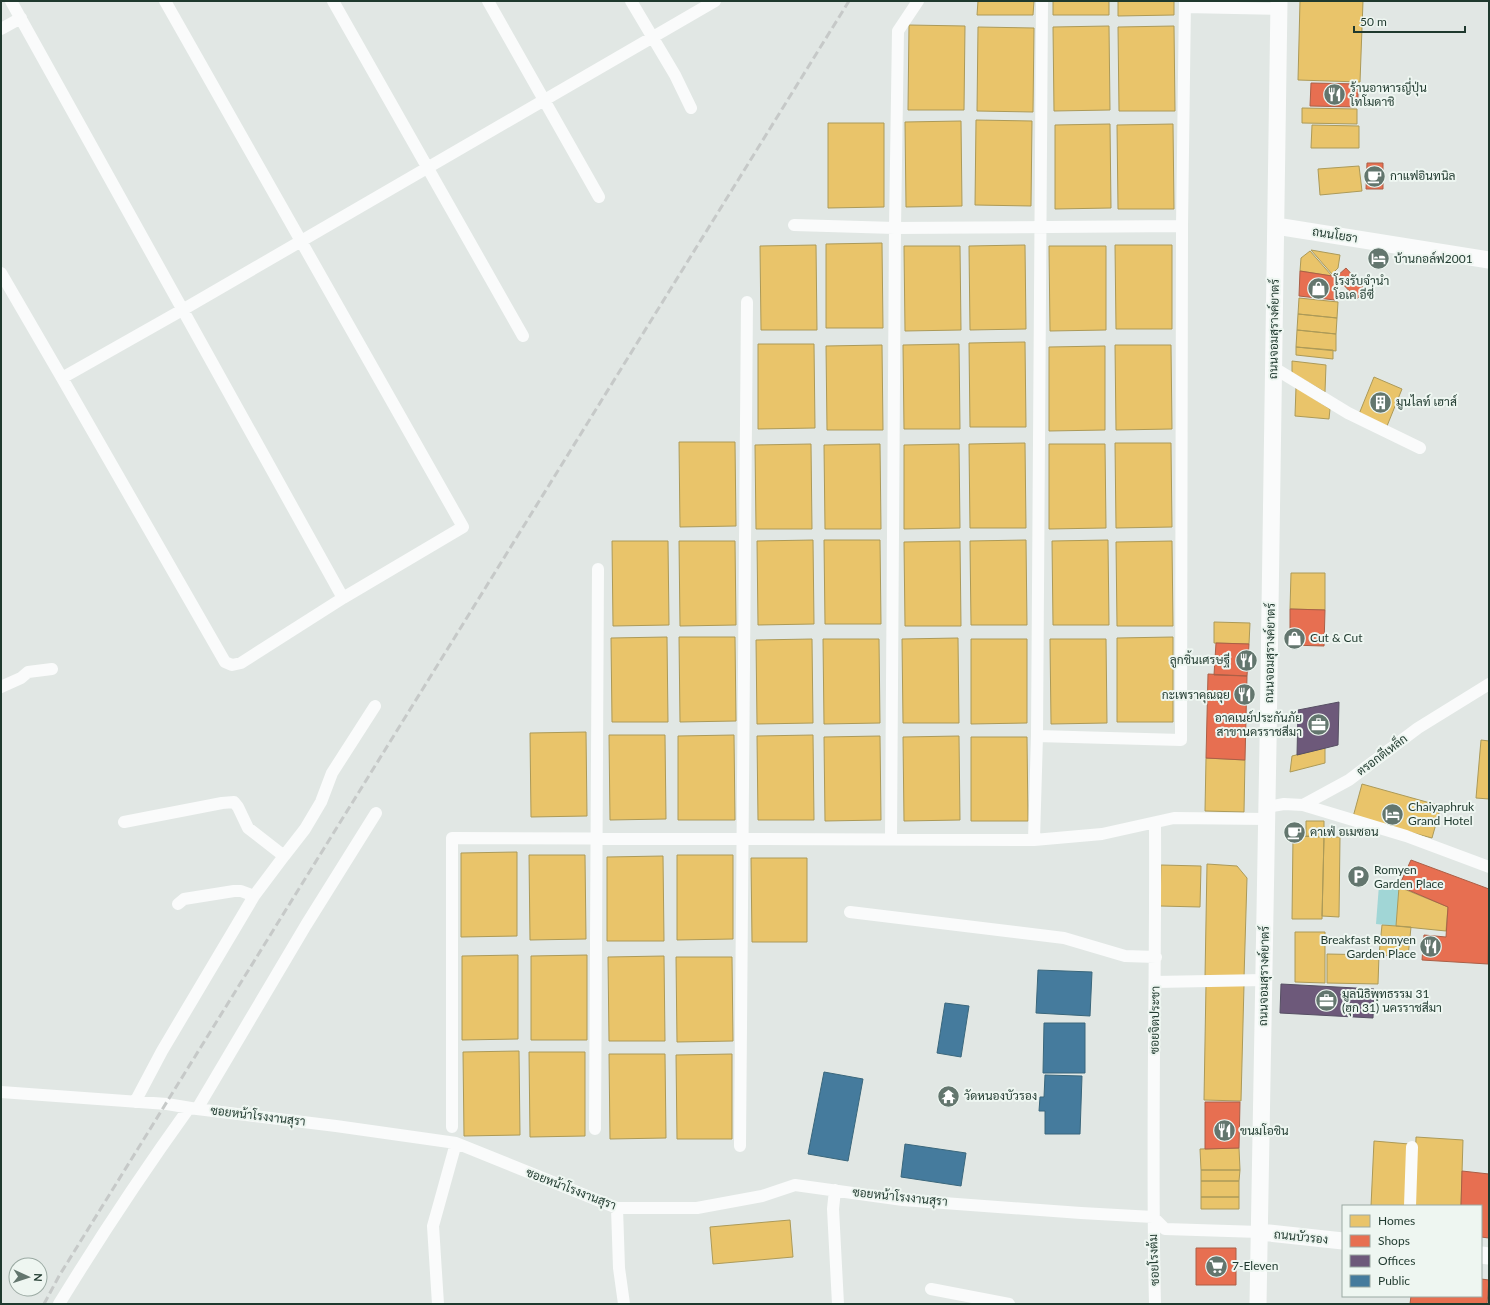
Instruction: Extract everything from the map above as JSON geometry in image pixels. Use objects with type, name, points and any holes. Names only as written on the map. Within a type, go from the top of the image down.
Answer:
[{"type":"main road","name":"ถนนจอมสุรางค์ยาตร์","points":[[1258,1304],[1279,5]]},
{"type":"main road","name":"ถนนโยธา","points":[[1276,226],[1489,260]]},
{"type":"main road","name":"ถนนบัวรอง","points":[[1260,1232],[1342,1241]]},
{"type":"street","points":[[11,1],[184,309],[343,598]]},
{"type":"street","points":[[1,273],[225,662],[232,665],[241,663],[343,598],[463,527],[164,1]]},
{"type":"street","points":[[333,1],[523,336]]},
{"type":"street","points":[[488,1],[599,197]]},
{"type":"street","points":[[631,1],[675,75],[691,108]]},
{"type":"street","points":[[62,378],[716,1]]},
{"type":"street","points":[[890,839],[898,31],[918,1]]},
{"type":"street","points":[[1034,840],[1037,736],[1039,226],[1042,1]]},
{"type":"street","points":[[1037,736],[1181,740],[1182,226],[1185,4],[1279,5]]},
{"type":"street","points":[[1,29],[21,18]]},
{"type":"street","points":[[794,225],[895,228],[1182,226]]},
{"type":"street","points":[[740,1146],[744,840],[747,302]]},
{"type":"street","points":[[1274,368],[1348,413],[1420,448]]},
{"type":"street","points":[[595,1129],[598,569]]},
{"type":"street","points":[[1,687],[21,678],[28,672],[52,669]]},
{"type":"street","name":"ตรอกตีเหล็ก","points":[[1303,805],[1349,780],[1418,728],[1489,684]]},
{"type":"street","points":[[135,1102],[162,1050],[254,896],[305,829],[321,802],[332,773],[375,706]]},
{"type":"street","points":[[124,822],[234,802],[248,828],[284,856]]},
{"type":"street","points":[[452,1127],[452,838],[597,840],[1034,840],[1102,834],[1155,824],[1174,818],[1267,813],[1284,804],[1303,805],[1406,836],[1489,866]]},
{"type":"street","points":[[59,1304],[103,1234],[193,1108],[376,813]]},
{"type":"street","name":"ซอยจิตประชา","points":[[1153,1217],[1156,957],[1155,824]]},
{"type":"street","points":[[178,904],[184,899],[234,891],[240,891],[254,896]]},
{"type":"street","points":[[850,912],[1064,938],[1125,956],[1156,957]]},
{"type":"street","points":[[1155,982],[1264,980]]},
{"type":"street","name":"ซอยหน้าโรงงานสุรา","points":[[1,1092],[167,1104],[336,1126],[456,1144],[617,1208],[697,1208],[762,1196],[795,1185],[903,1200],[1153,1217]]},
{"type":"street","points":[[438,1304],[433,1226],[456,1144]]},
{"type":"street","points":[[1410,1205],[1412,1146]]},
{"type":"street","points":[[835,1190],[833,1209],[838,1304]]},
{"type":"street","points":[[617,1208],[620,1268],[624,1304]]},
{"type":"street","points":[[1153,1217],[1165,1229],[1260,1232]]},
{"type":"street","name":"ซอยโรงต้ม","points":[[1153,1217],[1155,1304]]},
{"type":"street","points":[[931,1289],[1009,1304]]},
{"type":"water","points":[[1379,885],[1399,887],[1396,926],[1376,924]]},
{"type":"building: Homes","points":[[978,1],[1034,1],[1033,15],[977,15]]},
{"type":"building: Homes","points":[[1053,1],[1109,1],[1109,15],[1053,15]]},
{"type":"building: Homes","points":[[1118,1],[1174,1],[1174,15],[1118,16]]},
{"type":"building: Homes","points":[[1300,1],[1363,1],[1360,82],[1298,80]]},
{"type":"building: Homes","points":[[909,25],[965,26],[964,110],[908,110]]},
{"type":"building: Homes","points":[[1109,26],[1110,110],[1054,111],[1053,27]]},
{"type":"building: Homes","points":[[1174,26],[1175,111],[1119,111],[1118,27]]},
{"type":"building: Homes","points":[[978,27],[1034,28],[1033,112],[977,111]]},
{"type":"building: Homes","points":[[1302,108],[1357,109],[1357,124],[1302,123]]},
{"type":"building: Homes","points":[[976,120],[1032,121],[1031,206],[975,205]]},
{"type":"building: Homes","points":[[961,121],[962,206],[906,207],[905,122]]},
{"type":"building: Homes","points":[[828,123],[884,123],[884,207],[828,208]]},
{"type":"building: Homes","points":[[1110,124],[1111,208],[1055,209],[1055,125]]},
{"type":"building: Homes","points":[[1173,124],[1174,209],[1118,209],[1117,125]]},
{"type":"building: Homes","points":[[1312,125],[1359,126],[1359,148],[1311,148]]},
{"type":"building: Homes","points":[[1359,166],[1362,191],[1320,195],[1318,169]]},
{"type":"building: Homes","points":[[882,243],[883,328],[826,328],[826,244]]},
{"type":"building: Homes","points":[[816,245],[817,330],[761,330],[760,246]]},
{"type":"building: Homes","points":[[1025,245],[1026,329],[970,330],[969,246]]},
{"type":"building: Homes","points":[[1115,245],[1172,245],[1172,329],[1116,329]]},
{"type":"building: Homes","points":[[904,246],[960,246],[961,330],[905,331]]},
{"type":"building: Homes","points":[[1049,246],[1106,246],[1106,330],[1050,331]]},
{"type":"building: Homes","points":[[1311,250],[1340,255],[1338,268],[1332,274]]},
{"type":"building: Homes","points":[[1310,251],[1332,276],[1300,271],[1301,258]]},
{"type":"building: Homes","points":[[1299,298],[1338,302],[1337,318],[1298,314]]},
{"type":"building: Homes","points":[[1298,314],[1337,318],[1336,334],[1297,330]]},
{"type":"building: Homes","points":[[1297,330],[1336,334],[1336,351],[1296,347]]},
{"type":"building: Homes","points":[[1025,342],[1026,427],[970,427],[969,343]]},
{"type":"building: Homes","points":[[758,344],[814,344],[815,428],[758,429]]},
{"type":"building: Homes","points":[[959,344],[960,429],[904,429],[903,345]]},
{"type":"building: Homes","points":[[882,345],[883,430],[827,430],[826,346]]},
{"type":"building: Homes","points":[[1115,345],[1171,345],[1172,429],[1116,430]]},
{"type":"building: Homes","points":[[1105,346],[1105,430],[1049,431],[1049,347]]},
{"type":"building: Homes","points":[[1296,347],[1333,350],[1333,359],[1296,355]]},
{"type":"building: Homes","points":[[1292,361],[1326,365],[1325,392],[1292,373]]},
{"type":"building: Homes","name":"มูนไลท์ เฮาส์","points":[[1374,377],[1402,389],[1387,426],[1359,414]]},
{"type":"building: Homes","points":[[1296,387],[1330,409],[1329,419],[1295,416]]},
{"type":"building: Homes","points":[[679,442],[735,442],[736,526],[680,527]]},
{"type":"building: Homes","points":[[1025,443],[1026,528],[970,528],[969,444]]},
{"type":"building: Homes","points":[[1115,443],[1171,443],[1172,527],[1116,528]]},
{"type":"building: Homes","points":[[811,444],[812,529],[756,529],[755,445]]},
{"type":"building: Homes","points":[[880,444],[881,529],[825,529],[824,445]]},
{"type":"building: Homes","points":[[959,444],[960,528],[904,529],[904,445]]},
{"type":"building: Homes","points":[[1049,444],[1105,444],[1106,528],[1049,529]]},
{"type":"building: Homes","points":[[813,540],[814,624],[758,625],[757,541]]},
{"type":"building: Homes","points":[[824,540],[880,540],[881,624],[825,624]]},
{"type":"building: Homes","points":[[1026,540],[1027,625],[971,625],[970,541]]},
{"type":"building: Homes","points":[[1108,540],[1109,625],[1053,625],[1052,541]]},
{"type":"building: Homes","points":[[612,541],[668,541],[669,625],[613,626]]},
{"type":"building: Homes","points":[[679,541],[735,541],[736,625],[680,626]]},
{"type":"building: Homes","points":[[960,541],[961,626],[905,626],[904,542]]},
{"type":"building: Homes","points":[[1172,541],[1173,626],[1117,626],[1116,542]]},
{"type":"building: Homes","points":[[1291,573],[1325,573],[1325,610],[1290,609]]},
{"type":"building: Homes","points":[[1214,622],[1250,623],[1249,644],[1214,643]]},
{"type":"building: Homes","points":[[667,637],[668,722],[612,722],[611,638]]},
{"type":"building: Homes","points":[[679,637],[735,637],[736,721],[680,722]]},
{"type":"building: Homes","points":[[1173,637],[1173,722],[1117,722],[1117,638]]},
{"type":"building: Homes","points":[[958,638],[959,723],[903,723],[902,639]]},
{"type":"building: Homes","points":[[812,639],[813,723],[757,724],[756,640]]},
{"type":"building: Homes","points":[[823,639],[879,639],[880,723],[824,724]]},
{"type":"building: Homes","points":[[971,639],[1027,639],[1027,723],[971,724]]},
{"type":"building: Homes","points":[[1050,639],[1106,639],[1107,723],[1051,724]]},
{"type":"building: Homes","points":[[586,732],[587,816],[531,817],[530,733]]},
{"type":"building: Homes","points":[[609,735],[665,735],[666,819],[610,820]]},
{"type":"building: Homes","points":[[734,735],[735,820],[678,820],[678,736]]},
{"type":"building: Homes","points":[[813,735],[814,820],[758,820],[757,736]]},
{"type":"building: Homes","points":[[880,736],[881,820],[825,821],[824,737]]},
{"type":"building: Homes","points":[[959,736],[960,820],[904,821],[903,737]]},
{"type":"building: Homes","points":[[971,737],[1027,737],[1028,821],[971,821]]},
{"type":"building: Homes","points":[[1481,740],[1489,741],[1489,799],[1476,798]]},
{"type":"building: Homes","points":[[1325,748],[1325,763],[1290,772],[1292,756]]},
{"type":"building: Homes","points":[[1206,758],[1245,760],[1244,812],[1205,811]]},
{"type":"building: Homes","points":[[1362,784],[1441,806],[1432,838],[1353,817]]},
{"type":"building: Homes","points":[[1306,821],[1324,821],[1324,837],[1306,836]]},
{"type":"building: Homes","points":[[1293,836],[1324,837],[1322,919],[1292,919]]},
{"type":"building: Homes","points":[[1324,837],[1340,837],[1339,917],[1322,916]]},
{"type":"building: Homes","points":[[517,852],[517,936],[461,937],[461,853]]},
{"type":"building: Homes","points":[[529,855],[585,855],[586,939],[530,940]]},
{"type":"building: Homes","points":[[677,855],[733,855],[733,939],[677,940]]},
{"type":"building: Homes","points":[[663,856],[664,941],[607,941],[607,857]]},
{"type":"building: Homes","points":[[751,858],[807,858],[807,942],[752,942]]},
{"type":"building: Homes","points":[[1207,864],[1237,866],[1247,878],[1244,978],[1205,977]]},
{"type":"building: Homes","points":[[1161,865],[1201,866],[1200,907],[1160,906]]},
{"type":"building: Homes","points":[[1399,887],[1448,907],[1446,931],[1396,926]]},
{"type":"building: Homes","points":[[1382,925],[1411,927],[1408,957],[1379,955]]},
{"type":"building: Homes","points":[[1295,932],[1325,932],[1325,983],[1295,982]]},
{"type":"building: Homes","points":[[1327,954],[1379,955],[1378,984],[1327,983]]},
{"type":"building: Homes","points":[[518,955],[518,1039],[462,1040],[462,956]]},
{"type":"building: Homes","points":[[587,955],[587,1040],[531,1040],[531,956]]},
{"type":"building: Homes","points":[[664,956],[665,1041],[609,1041],[608,957]]},
{"type":"building: Homes","points":[[676,957],[732,957],[733,1041],[677,1042]]},
{"type":"building: Homes","points":[[1206,984],[1244,985],[1241,1101],[1204,1100]]},
{"type":"building: Homes","points":[[519,1051],[520,1135],[464,1136],[463,1052]]},
{"type":"building: Homes","points":[[529,1052],[585,1052],[585,1136],[530,1137]]},
{"type":"building: Homes","points":[[609,1054],[665,1054],[666,1138],[610,1139]]},
{"type":"building: Homes","points":[[732,1054],[732,1139],[677,1139],[676,1055]]},
{"type":"building: Homes","points":[[1416,1137],[1463,1140],[1461,1205],[1414,1205]]},
{"type":"building: Homes","points":[[1374,1141],[1409,1144],[1407,1205],[1371,1205]]},
{"type":"building: Homes","points":[[1239,1148],[1240,1170],[1201,1170],[1200,1149]]},
{"type":"building: Homes","points":[[1201,1170],[1240,1170],[1239,1181],[1201,1181]]},
{"type":"building: Homes","points":[[1201,1181],[1239,1181],[1239,1197],[1201,1197]]},
{"type":"building: Homes","points":[[1201,1197],[1239,1197],[1239,1209],[1201,1209]]},
{"type":"building: Homes","points":[[790,1220],[793,1257],[713,1264],[710,1227]]},
{"type":"building: Shops","name":"ร้านอาหารญี่ปุ่น โทโมดาชิ","points":[[1311,83],[1358,84],[1358,107],[1310,106]]},
{"type":"building: Shops","name":"กาแฟอินทนิล","points":[[1367,163],[1383,163],[1383,189],[1366,189]]},
{"type":"building: Shops","points":[[1346,268],[1366,290],[1357,299],[1336,277]]},
{"type":"building: Shops","name":"โรงรับจำนำ โอเค อีซี่","points":[[1300,271],[1332,276],[1336,280],[1335,300],[1299,296]]},
{"type":"building: Shops","points":[[1290,609],[1325,610],[1324,646],[1290,645]]},
{"type":"building: Shops","points":[[1216,643],[1249,644],[1247,676],[1214,675]]},
{"type":"building: Shops","points":[[1208,674],[1247,676],[1245,760],[1206,758]]},
{"type":"building: Shops","points":[[1411,860],[1489,889],[1488,964],[1422,960],[1424,935],[1446,937],[1448,907],[1399,886]]},
{"type":"building: Shops","points":[[1205,1102],[1240,1102],[1239,1148],[1205,1149]]},
{"type":"building: Shops","points":[[1462,1171],[1489,1174],[1489,1238],[1482,1237],[1482,1205],[1461,1205]]},
{"type":"building: Shops","name":"7-Eleven","points":[[1196,1248],[1236,1248],[1236,1285],[1196,1285]]},
{"type":"building: Shops","points":[[1482,1279],[1489,1280],[1487,1304],[1410,1304],[1411,1297],[1482,1297]]},
{"type":"building: Offices","name":"อาคเนย์ประกันภัย สาขานครราชสีมา","points":[[1339,702],[1338,745],[1297,755],[1298,710]]},
{"type":"building: Offices","name":"มูลนิธิพุทธรรม 31 (ฮุก 31) นครราชสีมา","points":[[1281,984],[1374,989],[1373,1018],[1280,1013]]},
{"type":"building: Public","points":[[1038,970],[1092,972],[1090,1016],[1036,1013]]},
{"type":"building: Public","points":[[945,1003],[969,1006],[961,1057],[937,1053]]},
{"type":"building: Public","points":[[1044,1023],[1085,1023],[1085,1073],[1043,1073]]},
{"type":"building: Public","points":[[824,1072],[863,1079],[848,1161],[808,1154]]},
{"type":"building: Public","points":[[1045,1075],[1082,1076],[1080,1134],[1045,1134],[1045,1111],[1039,1111],[1040,1097],[1044,1097]]},
{"type":"building: Public","points":[[905,1144],[966,1153],[961,1186],[901,1177]]},
{"type":"railway","points":[[44,1304],[59,1276],[849,1]]},
{"type":"place","name":"ร้านอาหารญี่ปุ่น โทโมดาชิ","points":[[1334,95]]},
{"type":"place","name":"กาแฟอินทนิล","points":[[1375,176]]},
{"type":"place","name":"บ้านกอล์ฟ2001","points":[[1379,259]]},
{"type":"place","name":"โรงรับจำนำ โอเค อีซี่","points":[[1318,288]]},
{"type":"place","name":"มูนไลท์ เฮาส์","points":[[1381,402]]},
{"type":"place","name":"Cut & Cut","points":[[1294,638]]},
{"type":"place","name":"ลูกชิ้นเศรษฐี","points":[[1246,660]]},
{"type":"place","name":"กะเพราคุณฉุย","points":[[1245,695]]},
{"type":"place","name":"อาคเนย์ประกันภัย สาขานครราชสีมา","points":[[1318,725]]},
{"type":"place","name":"Chaiyaphruk Grand Hotel","points":[[1392,814]]},
{"type":"place","name":"คาเฟ่ อเมซอน","points":[[1295,832]]},
{"type":"place","name":"Romyen Garden Place","points":[[1359,877]]},
{"type":"place","name":"Breakfast Romyen Garden Place","points":[[1431,947]]},
{"type":"place","name":"มูลนิธิพุทธรรม 31 (ฮุก 31) นครราชสีมา","points":[[1327,1001]]},
{"type":"place","name":"วัดหนองบัวรอง","points":[[949,1096]]},
{"type":"place","name":"ขนมโอชิน","points":[[1224,1131]]},
{"type":"place","name":"7-Eleven","points":[[1216,1266]]}]
